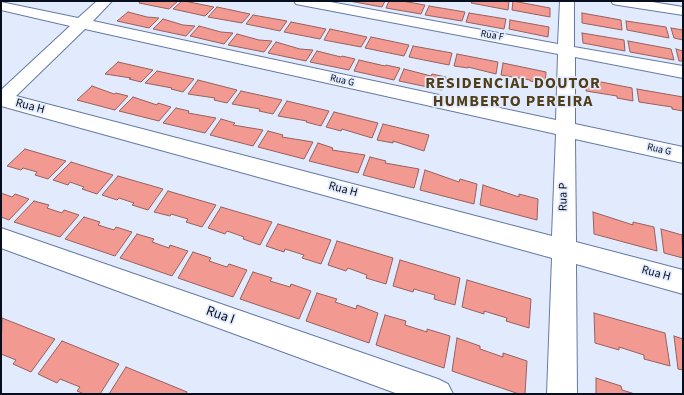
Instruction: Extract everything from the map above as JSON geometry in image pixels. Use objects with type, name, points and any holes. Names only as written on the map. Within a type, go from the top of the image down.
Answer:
[{"type":"street","points":[[2,100],[105,1]]},
{"type":"street","name":"Rua F","points":[[301,1],[683,72]]},
{"type":"street","name":"Rua P","points":[[562,394],[565,50],[567,1]]},
{"type":"street","points":[[618,1],[683,11]]},
{"type":"street","name":"Rua G","points":[[1,6],[683,155]]},
{"type":"street","name":"Rua H","points":[[2,100],[683,282]]},
{"type":"street","name":"Rua I","points":[[1,238],[438,394]]},
{"type":"building","points":[[140,1],[178,1],[169,9],[139,3]]},
{"type":"building","points":[[182,1],[214,7],[205,16],[173,9]]},
{"type":"building","points":[[349,1],[385,1],[382,7]]},
{"type":"building","points":[[389,1],[402,1],[425,5],[421,14],[386,8]]},
{"type":"building","points":[[472,1],[509,1],[508,10],[471,3]]},
{"type":"building","points":[[513,1],[550,8],[550,17],[512,10]]},
{"type":"building","points":[[429,6],[465,12],[462,21],[425,15]]},
{"type":"building","points":[[217,7],[250,14],[242,23],[208,17]]},
{"type":"building","points":[[128,12],[147,17],[159,18],[149,28],[117,21]]},
{"type":"building","points":[[469,13],[506,19],[504,29],[466,22]]},
{"type":"building","points":[[582,13],[621,20],[622,30],[582,23]]},
{"type":"building","points":[[253,15],[287,21],[280,31],[246,24]]},
{"type":"building","points":[[163,19],[183,25],[195,26],[186,36],[153,29]]},
{"type":"building","points":[[510,20],[549,27],[548,37],[509,29]]},
{"type":"building","points":[[626,21],[666,27],[669,38],[627,30]]},
{"type":"building","points":[[291,22],[326,29],[320,39],[284,32]]},
{"type":"building","points":[[199,26],[221,32],[233,33],[224,44],[190,36]]},
{"type":"building","points":[[671,28],[683,30],[683,40],[674,38]]},
{"type":"building","points":[[330,29],[367,37],[361,47],[324,40]]},
{"type":"building","points":[[582,33],[624,40],[625,51],[583,43]]},
{"type":"building","points":[[237,34],[259,40],[272,41],[264,52],[228,45]]},
{"type":"building","points":[[371,37],[409,45],[404,56],[365,48]]},
{"type":"building","points":[[628,41],[671,49],[674,60],[630,52]]},
{"type":"building","points":[[276,42],[300,49],[313,50],[306,61],[268,53]]},
{"type":"building","points":[[413,46],[452,53],[449,65],[409,57]]},
{"type":"building","points":[[676,49],[683,51],[683,61],[679,61]]},
{"type":"building","points":[[317,51],[355,59],[349,70],[310,62]]},
{"type":"building","points":[[457,54],[498,62],[496,74],[468,67],[454,66]]},
{"type":"building","points":[[359,60],[400,68],[394,80],[354,71]]},
{"type":"building","points":[[118,62],[153,70],[141,82],[129,79],[131,78],[105,74]]},
{"type":"building","points":[[503,63],[546,72],[545,84],[501,75]]},
{"type":"building","points":[[404,69],[431,76],[432,74],[446,77],[442,90],[399,81]]},
{"type":"building","points":[[157,71],[194,79],[183,92],[171,89],[172,88],[145,83]]},
{"type":"building","points":[[586,79],[632,88],[633,101],[617,98],[617,96],[586,91]]},
{"type":"building","points":[[198,80],[237,90],[227,103],[214,100],[215,98],[188,94]]},
{"type":"building","points":[[92,86],[114,94],[116,93],[128,96],[115,110],[77,100]]},
{"type":"building","points":[[637,89],[683,97],[683,111],[672,109],[672,107],[639,102]]},
{"type":"building","points":[[241,91],[282,100],[273,114],[259,111],[260,109],[232,104]]},
{"type":"building","points":[[133,97],[157,105],[158,103],[171,107],[159,121],[119,111]]},
{"type":"building","points":[[287,101],[329,111],[321,126],[306,122],[307,121],[278,116]]},
{"type":"building","points":[[176,108],[189,111],[188,113],[216,118],[205,133],[163,123]]},
{"type":"building","points":[[334,112],[378,123],[372,138],[342,129],[341,131],[326,127]]},
{"type":"building","points":[[221,119],[235,123],[233,125],[263,130],[253,146],[210,135]]},
{"type":"building","points":[[383,124],[429,135],[424,151],[393,141],[393,143],[377,140]]},
{"type":"building","points":[[268,131],[283,135],[282,137],[313,142],[304,159],[258,147]]},
{"type":"building","points":[[318,143],[333,148],[332,150],[365,155],[358,173],[309,161]]},
{"type":"building","points":[[25,149],[66,161],[48,179],[35,175],[37,172],[7,166]]},
{"type":"building","points":[[370,157],[386,161],[385,163],[419,169],[414,188],[363,175]]},
{"type":"building","points":[[71,162],[113,175],[97,194],[82,189],[84,187],[70,182],[68,185],[53,180]]},
{"type":"building","points":[[425,170],[459,182],[460,179],[477,184],[474,204],[420,190]]},
{"type":"building","points":[[118,176],[163,189],[148,210],[132,205],[134,203],[119,198],[117,200],[102,195]]},
{"type":"building","points":[[483,185],[519,197],[519,194],[538,199],[537,220],[480,205]]},
{"type":"building","points":[[168,191],[216,205],[202,227],[186,222],[188,219],[171,214],[170,216],[154,212]]},
{"type":"building","points":[[1,193],[12,197],[15,194],[29,199],[9,220],[1,217]]},
{"type":"building","points":[[34,201],[49,205],[47,208],[62,213],[64,210],[79,215],[60,237],[14,222]]},
{"type":"building","points":[[221,207],[272,222],[260,245],[227,231],[225,234],[208,228]]},
{"type":"building","points":[[593,212],[633,225],[633,222],[654,227],[657,251],[594,234]]},
{"type":"building","points":[[84,217],[100,222],[98,225],[114,230],[116,227],[132,232],[115,256],[65,239]]},
{"type":"building","points":[[278,224],[331,240],[321,264],[302,258],[304,255],[285,249],[284,252],[266,246]]},
{"type":"building","points":[[661,229],[682,235],[683,258],[664,253]]},
{"type":"building","points":[[137,234],[154,239],[152,242],[169,248],[170,245],[188,251],[172,276],[120,258]]},
{"type":"building","points":[[337,241],[393,258],[386,284],[366,278],[367,275],[348,268],[346,271],[328,265]]},
{"type":"building","points":[[193,252],[211,258],[209,261],[227,267],[229,264],[247,270],[233,297],[178,278]]},
{"type":"building","points":[[400,260],[460,278],[455,305],[434,299],[435,295],[414,289],[413,292],[393,286]]},
{"type":"building","points":[[253,272],[272,278],[270,281],[290,287],[291,284],[311,291],[299,319],[240,299]]},
{"type":"building","points":[[467,280],[531,299],[529,328],[506,321],[507,318],[484,311],[484,314],[462,307]]},
{"type":"building","points":[[317,293],[337,299],[335,302],[356,309],[357,305],[378,313],[369,343],[306,321]]},
{"type":"building","points":[[594,313],[665,333],[670,366],[644,359],[644,355],[619,347],[619,350],[595,343]]},
{"type":"building","points":[[385,315],[406,321],[405,325],[427,332],[427,329],[450,336],[444,368],[376,345]]},
{"type":"building","points":[[2,318],[55,339],[31,372],[13,364],[16,360],[1,354]]},
{"type":"building","points":[[674,336],[683,339],[683,370],[678,369]]},
{"type":"building","points":[[457,338],[480,346],[480,349],[503,357],[503,353],[527,361],[525,394],[519,394],[452,371]]},
{"type":"building","points":[[62,341],[119,364],[100,394],[84,394],[77,391],[80,387],[60,379],[57,383],[38,374]]},
{"type":"building","points":[[126,367],[187,392],[186,394],[109,394]]},
{"type":"building","points":[[596,378],[621,386],[622,390],[635,394],[596,394]]},
{"type":"district","name":"RESIDENCIAL DOUTOR HUMBERTO PEREIRA","points":[[513,93]]}]
